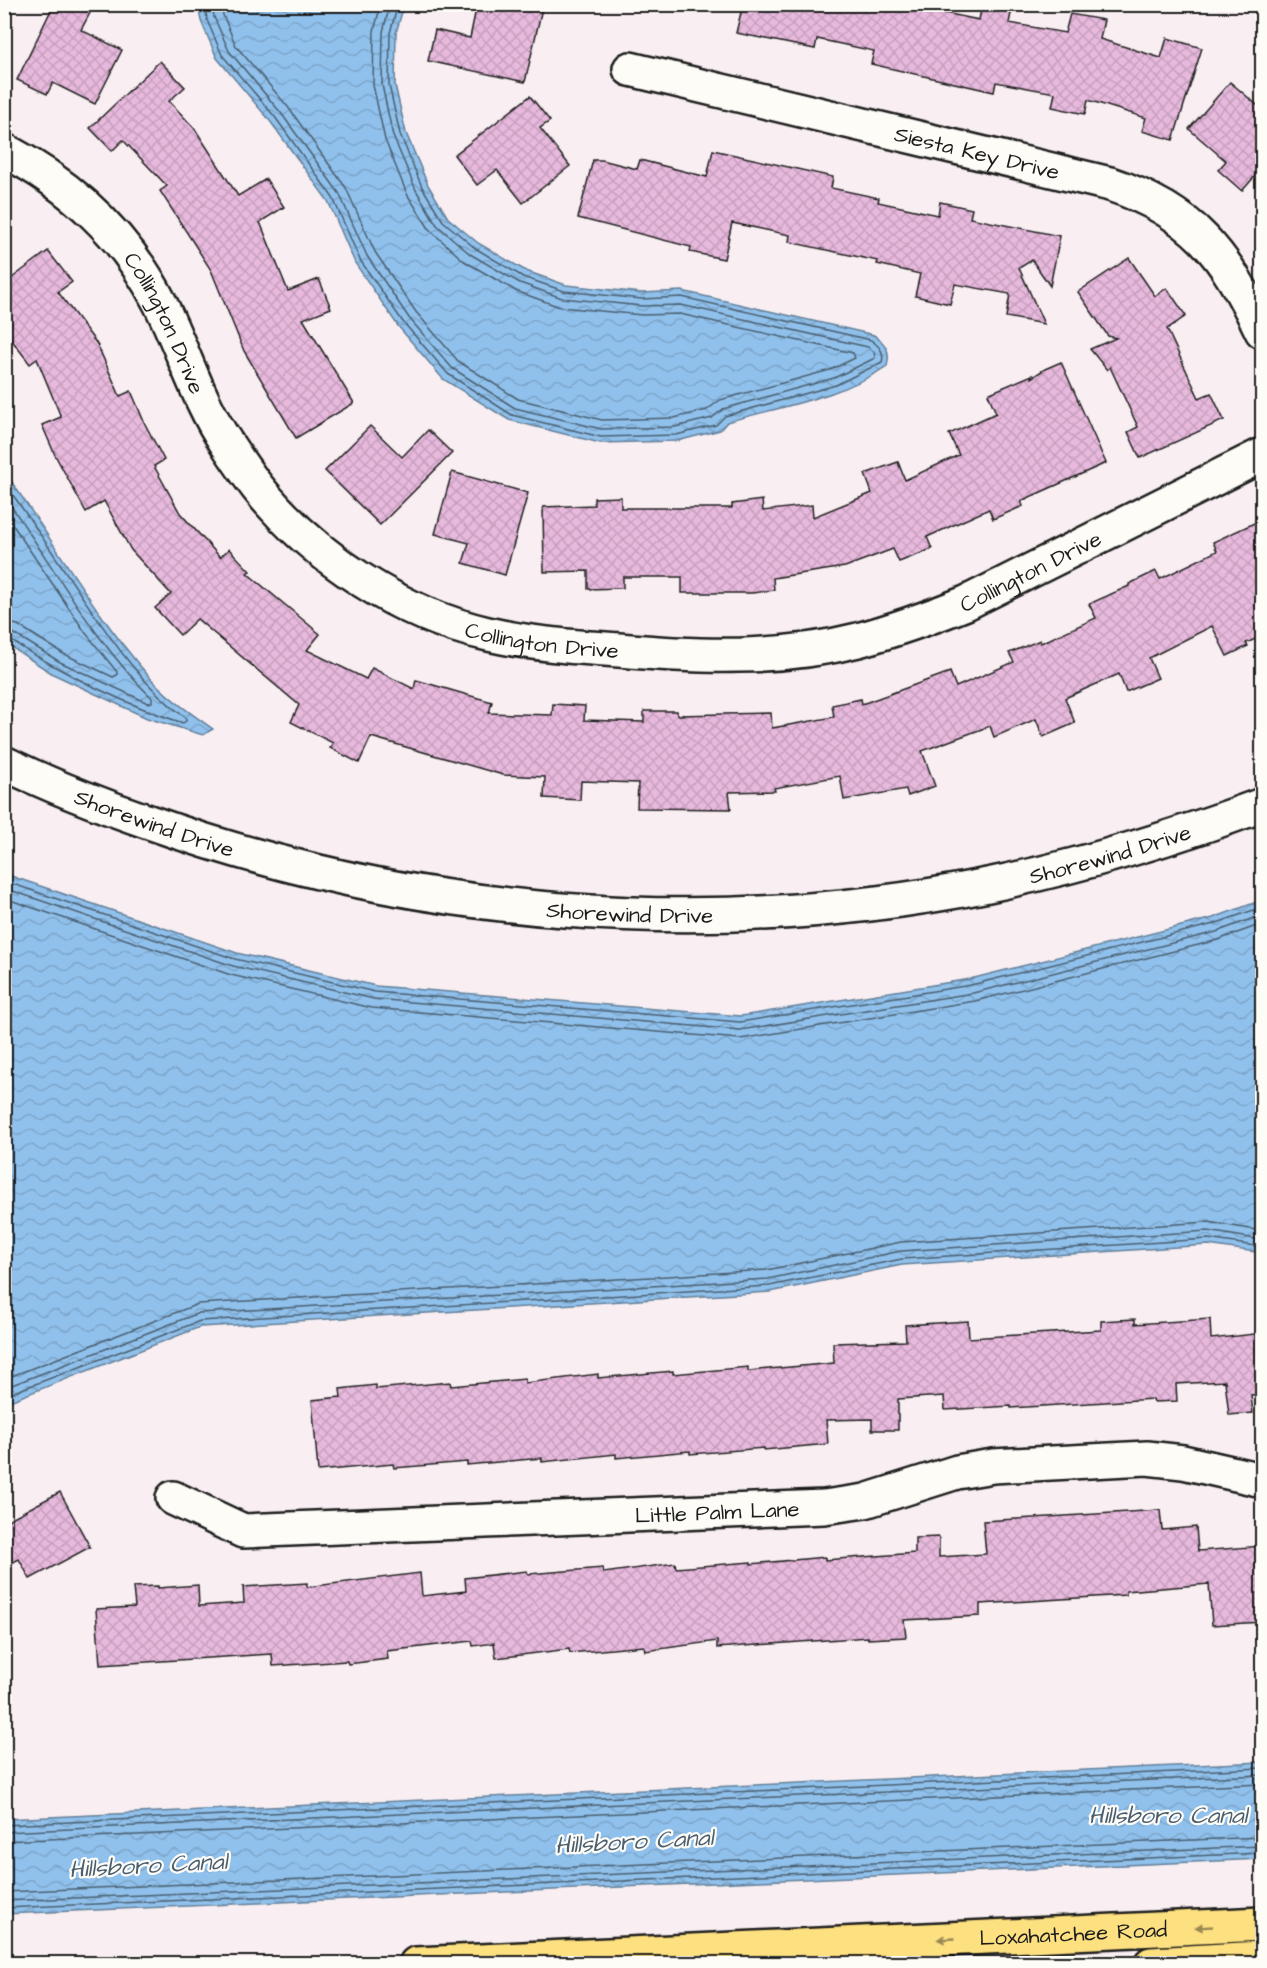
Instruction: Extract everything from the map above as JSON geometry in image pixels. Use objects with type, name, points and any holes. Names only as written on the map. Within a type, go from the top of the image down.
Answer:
[{"type":"main road","name":"Loxahatchee Road","points":[[416,1964],[1263,1924]]},
{"type":"main road","name":"Loxahatchee Road","points":[[1153,1963],[1263,1958]]},
{"type":"street","name":"Siesta Key Drive","points":[[630,69],[1132,191],[1173,213],[1191,226],[1220,256],[1245,295],[1263,331]]},
{"type":"street","name":"Collington Drive","points":[[4,150],[37,167],[74,194],[108,226],[136,263],[160,303],[224,441],[258,489],[285,517],[328,557],[377,589],[430,615],[486,634],[543,644],[716,656],[786,652],[856,641],[923,621],[966,603],[1263,455]]},
{"type":"street","name":"Shorewind Drive","points":[[4,763],[102,806],[196,839],[292,867],[390,888],[478,902],[589,913],[689,915],[789,912],[889,902],[987,885],[1085,863],[1181,835],[1263,805]]},
{"type":"street","name":"Little Palm Lane","points":[[173,1498],[243,1530],[824,1507],[865,1501],[957,1472],[993,1466],[1147,1458],[1183,1462],[1263,1480]]},
{"type":"water","points":[[198,5],[404,5],[396,33],[395,85],[406,133],[428,185],[448,218],[478,243],[526,271],[566,285],[642,293],[682,291],[874,335],[886,348],[887,366],[851,386],[789,406],[727,422],[720,430],[677,441],[600,443],[509,420],[443,379],[398,326],[355,263],[328,201],[270,121],[217,58],[201,21]]},
{"type":"water","points":[[4,464],[13,484],[128,651],[161,689],[213,729],[203,735],[147,718],[53,674],[5,643]]},
{"type":"water","points":[[5,874],[237,953],[376,986],[741,1016],[970,979],[1213,918],[1262,900],[1262,1253],[1208,1245],[902,1265],[770,1292],[200,1327],[5,1403]]},
{"type":"water","name":"Hillsboro Canal","points":[[1262,1762],[1262,1859],[5,1914],[5,1819]]},
{"type":"building","points":[[54,4],[78,4],[91,11],[81,30],[122,50],[95,104],[53,83],[47,94],[17,80]]},
{"type":"building","points":[[477,4],[543,4],[525,82],[428,61],[435,30],[470,38]]},
{"type":"building","points":[[743,4],[917,4],[916,7],[979,20],[982,4],[1013,4],[1009,23],[1065,33],[1070,14],[1104,20],[1100,39],[1161,58],[1167,38],[1202,48],[1173,140],[1142,131],[1146,118],[1088,100],[1085,114],[1052,107],[1055,93],[996,82],[994,92],[871,64],[874,51],[817,39],[815,49],[736,33]]},
{"type":"building","points":[[160,61],[185,87],[169,101],[195,129],[238,196],[266,179],[284,207],[260,222],[288,291],[319,279],[331,308],[303,319],[354,403],[296,438],[244,351],[211,270],[160,191],[167,186],[123,140],[112,151],[90,128]]},
{"type":"building","points":[[1230,82],[1263,110],[1263,167],[1242,191],[1218,170],[1226,161],[1189,129]]},
{"type":"building","points":[[530,96],[550,121],[540,128],[570,166],[523,203],[497,170],[477,185],[454,155]]},
{"type":"building","points":[[713,150],[833,177],[831,188],[879,198],[878,202],[938,215],[940,202],[972,209],[970,218],[1060,236],[1050,286],[1032,260],[1019,268],[1044,324],[1006,317],[1010,294],[955,284],[950,304],[915,296],[920,274],[877,264],[878,261],[789,242],[790,235],[732,223],[724,259],[690,252],[691,247],[578,218],[593,160],[602,160],[637,169],[640,160],[707,177]]},
{"type":"building","points":[[48,251],[72,282],[58,292],[97,344],[120,396],[131,391],[164,460],[154,466],[180,513],[220,557],[229,549],[250,571],[247,573],[320,634],[307,650],[366,679],[372,668],[414,689],[416,680],[492,702],[489,713],[552,715],[553,704],[585,706],[584,720],[644,722],[644,711],[677,711],[677,715],[771,713],[772,728],[834,717],[832,705],[861,699],[862,704],[950,672],[956,687],[1014,662],[1009,653],[1040,640],[1041,643],[1096,618],[1089,604],[1156,571],[1160,579],[1217,551],[1213,542],[1263,519],[1263,636],[1246,643],[1248,646],[1227,656],[1212,626],[1149,658],[1158,678],[1126,692],[1119,674],[1065,698],[1075,723],[1043,737],[1036,719],[994,737],[990,726],[922,751],[935,786],[908,796],[906,789],[844,800],[840,776],[774,788],[775,791],[729,792],[731,809],[637,808],[638,783],[581,781],[580,800],[544,798],[545,777],[503,775],[371,737],[359,763],[330,748],[333,743],[291,722],[299,705],[197,619],[180,635],[155,608],[171,594],[131,550],[104,501],[86,512],[55,455],[42,425],[61,417],[37,359],[30,364],[4,330],[4,284]]},
{"type":"building","points":[[1129,258],[1155,296],[1167,288],[1186,316],[1167,329],[1199,398],[1211,393],[1224,420],[1140,458],[1128,432],[1138,427],[1110,367],[1107,370],[1090,349],[1116,338],[1108,336],[1078,292]]},
{"type":"building","points":[[1061,362],[1106,463],[1021,501],[1023,506],[993,519],[989,509],[927,537],[932,549],[899,562],[893,549],[845,567],[773,578],[774,590],[752,593],[682,593],[682,577],[623,577],[623,588],[588,589],[588,571],[544,572],[543,507],[594,505],[594,498],[621,497],[621,508],[732,508],[732,504],[762,500],[763,511],[812,505],[813,517],[872,493],[865,474],[898,462],[905,480],[959,455],[949,434],[996,413],[988,394],[1032,375],[1031,378]]},
{"type":"building","points":[[370,426],[402,457],[428,430],[452,453],[380,525],[325,471]]},
{"type":"building","points":[[452,472],[528,493],[505,575],[463,563],[469,543],[435,534]]},
{"type":"building","points":[[1135,1319],[1135,1324],[1210,1319],[1211,1339],[1263,1333],[1263,1394],[1251,1395],[1253,1413],[1229,1415],[1225,1381],[1176,1384],[1177,1401],[1154,1402],[1153,1399],[945,1410],[944,1396],[898,1399],[898,1430],[872,1430],[872,1419],[826,1420],[828,1444],[690,1454],[690,1451],[616,1458],[616,1454],[542,1462],[542,1458],[467,1465],[467,1462],[394,1468],[393,1464],[318,1471],[312,1400],[341,1397],[340,1389],[376,1385],[376,1389],[450,1382],[451,1386],[525,1379],[525,1383],[598,1374],[598,1378],[748,1367],[748,1371],[834,1363],[833,1343],[906,1341],[905,1325],[968,1321],[969,1338],[1101,1330],[1101,1321]]},
{"type":"building","points":[[60,1492],[90,1547],[30,1579],[19,1559],[4,1567],[4,1522]]},
{"type":"building","points":[[1160,1510],[1162,1530],[1196,1527],[1198,1551],[1263,1546],[1263,1622],[1212,1625],[1209,1584],[1126,1591],[1126,1595],[980,1604],[980,1616],[904,1620],[906,1637],[868,1639],[868,1637],[717,1648],[717,1641],[645,1651],[644,1646],[570,1653],[569,1649],[496,1658],[494,1643],[473,1646],[472,1641],[387,1651],[388,1659],[348,1664],[347,1661],[273,1666],[272,1654],[100,1665],[96,1609],[135,1607],[133,1587],[198,1585],[199,1606],[244,1603],[243,1587],[307,1583],[307,1587],[420,1573],[422,1596],[466,1591],[465,1578],[527,1571],[528,1574],[603,1568],[604,1573],[675,1563],[676,1568],[915,1553],[915,1538],[939,1537],[939,1557],[986,1554],[983,1521]]}]
